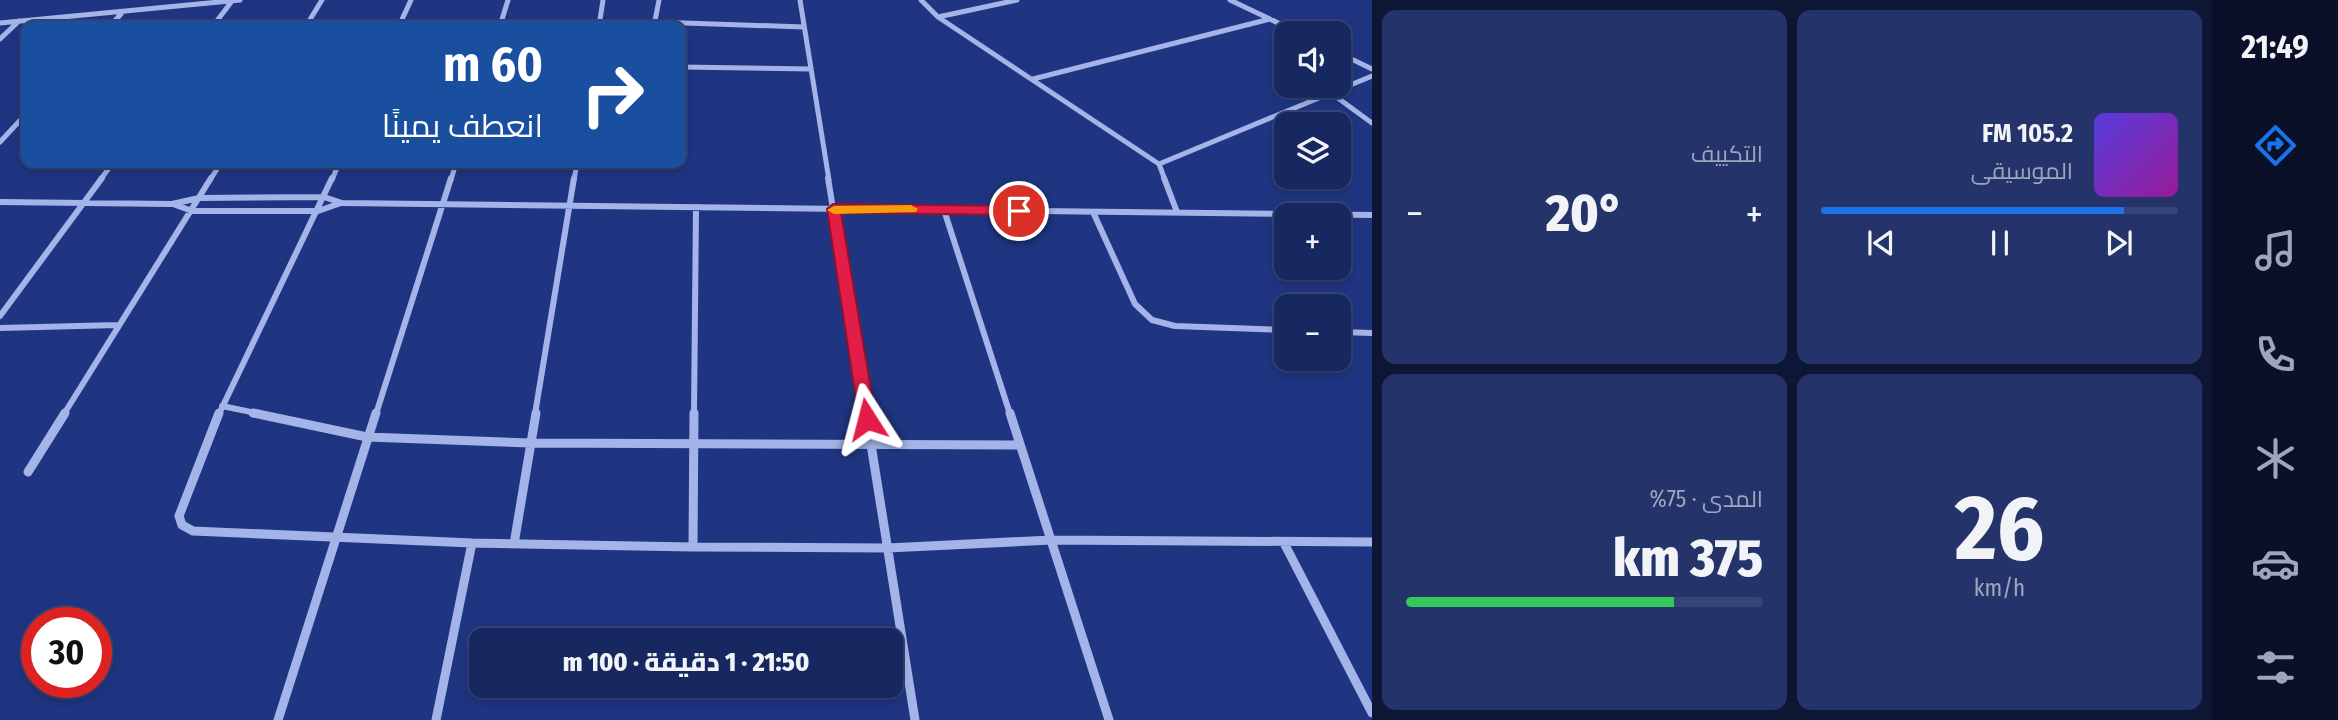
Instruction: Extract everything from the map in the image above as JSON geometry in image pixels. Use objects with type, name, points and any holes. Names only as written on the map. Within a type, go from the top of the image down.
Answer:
[{"type":"street","points":[[0,23],[240,0]]},
{"type":"street","points":[[309,21],[322,0]]},
{"type":"street","points":[[401,21],[411,0]]},
{"type":"street","points":[[502,21],[508,0]]},
{"type":"street","points":[[600,21],[603,0]]},
{"type":"street","points":[[656,21],[659,0]]},
{"type":"street","points":[[800,0],[915,720]]},
{"type":"street","points":[[921,0],[938,17],[1159,164],[1177,212]]},
{"type":"street","points":[[938,17],[1017,0]]},
{"type":"street","points":[[1230,0],[1274,21]]},
{"type":"street","points":[[217,21],[232,1]]},
{"type":"street","points":[[115,21],[122,13]]},
{"type":"street","points":[[1033,79],[1270,19]]},
{"type":"street","points":[[0,39],[19,21]]},
{"type":"street","points":[[686,25],[804,27]]},
{"type":"street","points":[[1351,58],[1372,69]]},
{"type":"street","points":[[686,67],[811,69]]},
{"type":"street","points":[[1351,85],[1372,76]]},
{"type":"street","points":[[1159,164],[1319,98]]},
{"type":"street","points":[[1338,98],[1372,123]]},
{"type":"street","points":[[0,142],[21,119]]},
{"type":"street","points":[[0,316],[109,168]]},
{"type":"street","points":[[28,472],[218,168]]},
{"type":"street","points":[[337,168],[222,406],[183,502],[179,516],[182,524],[193,531],[472,543],[693,547],[888,548],[1051,540],[1372,542]]},
{"type":"street","points":[[278,720],[454,168]]},
{"type":"street","points":[[514,544],[576,168]]},
{"type":"street","points":[[0,202],[172,204],[199,198],[324,197],[342,203],[1372,215]]},
{"type":"street","points":[[172,204],[192,211],[318,211],[342,203]]},
{"type":"street","points":[[693,547],[696,207]]},
{"type":"street","points":[[944,210],[1109,720]]},
{"type":"street","points":[[1093,212],[1135,304],[1152,320],[1175,326],[1274,330]]},
{"type":"street","points":[[0,328],[118,325]]},
{"type":"street","points":[[1351,332],[1372,333]]},
{"type":"street","points":[[222,406],[367,438],[531,443],[1020,444]]},
{"type":"street","points":[[1283,542],[1372,713]]},
{"type":"street","points":[[436,720],[472,543]]},
{"type":"slow traffic","points":[[834,210],[911,209]]},
{"type":"route","points":[[867,419],[833,209],[1019,211]]}]
